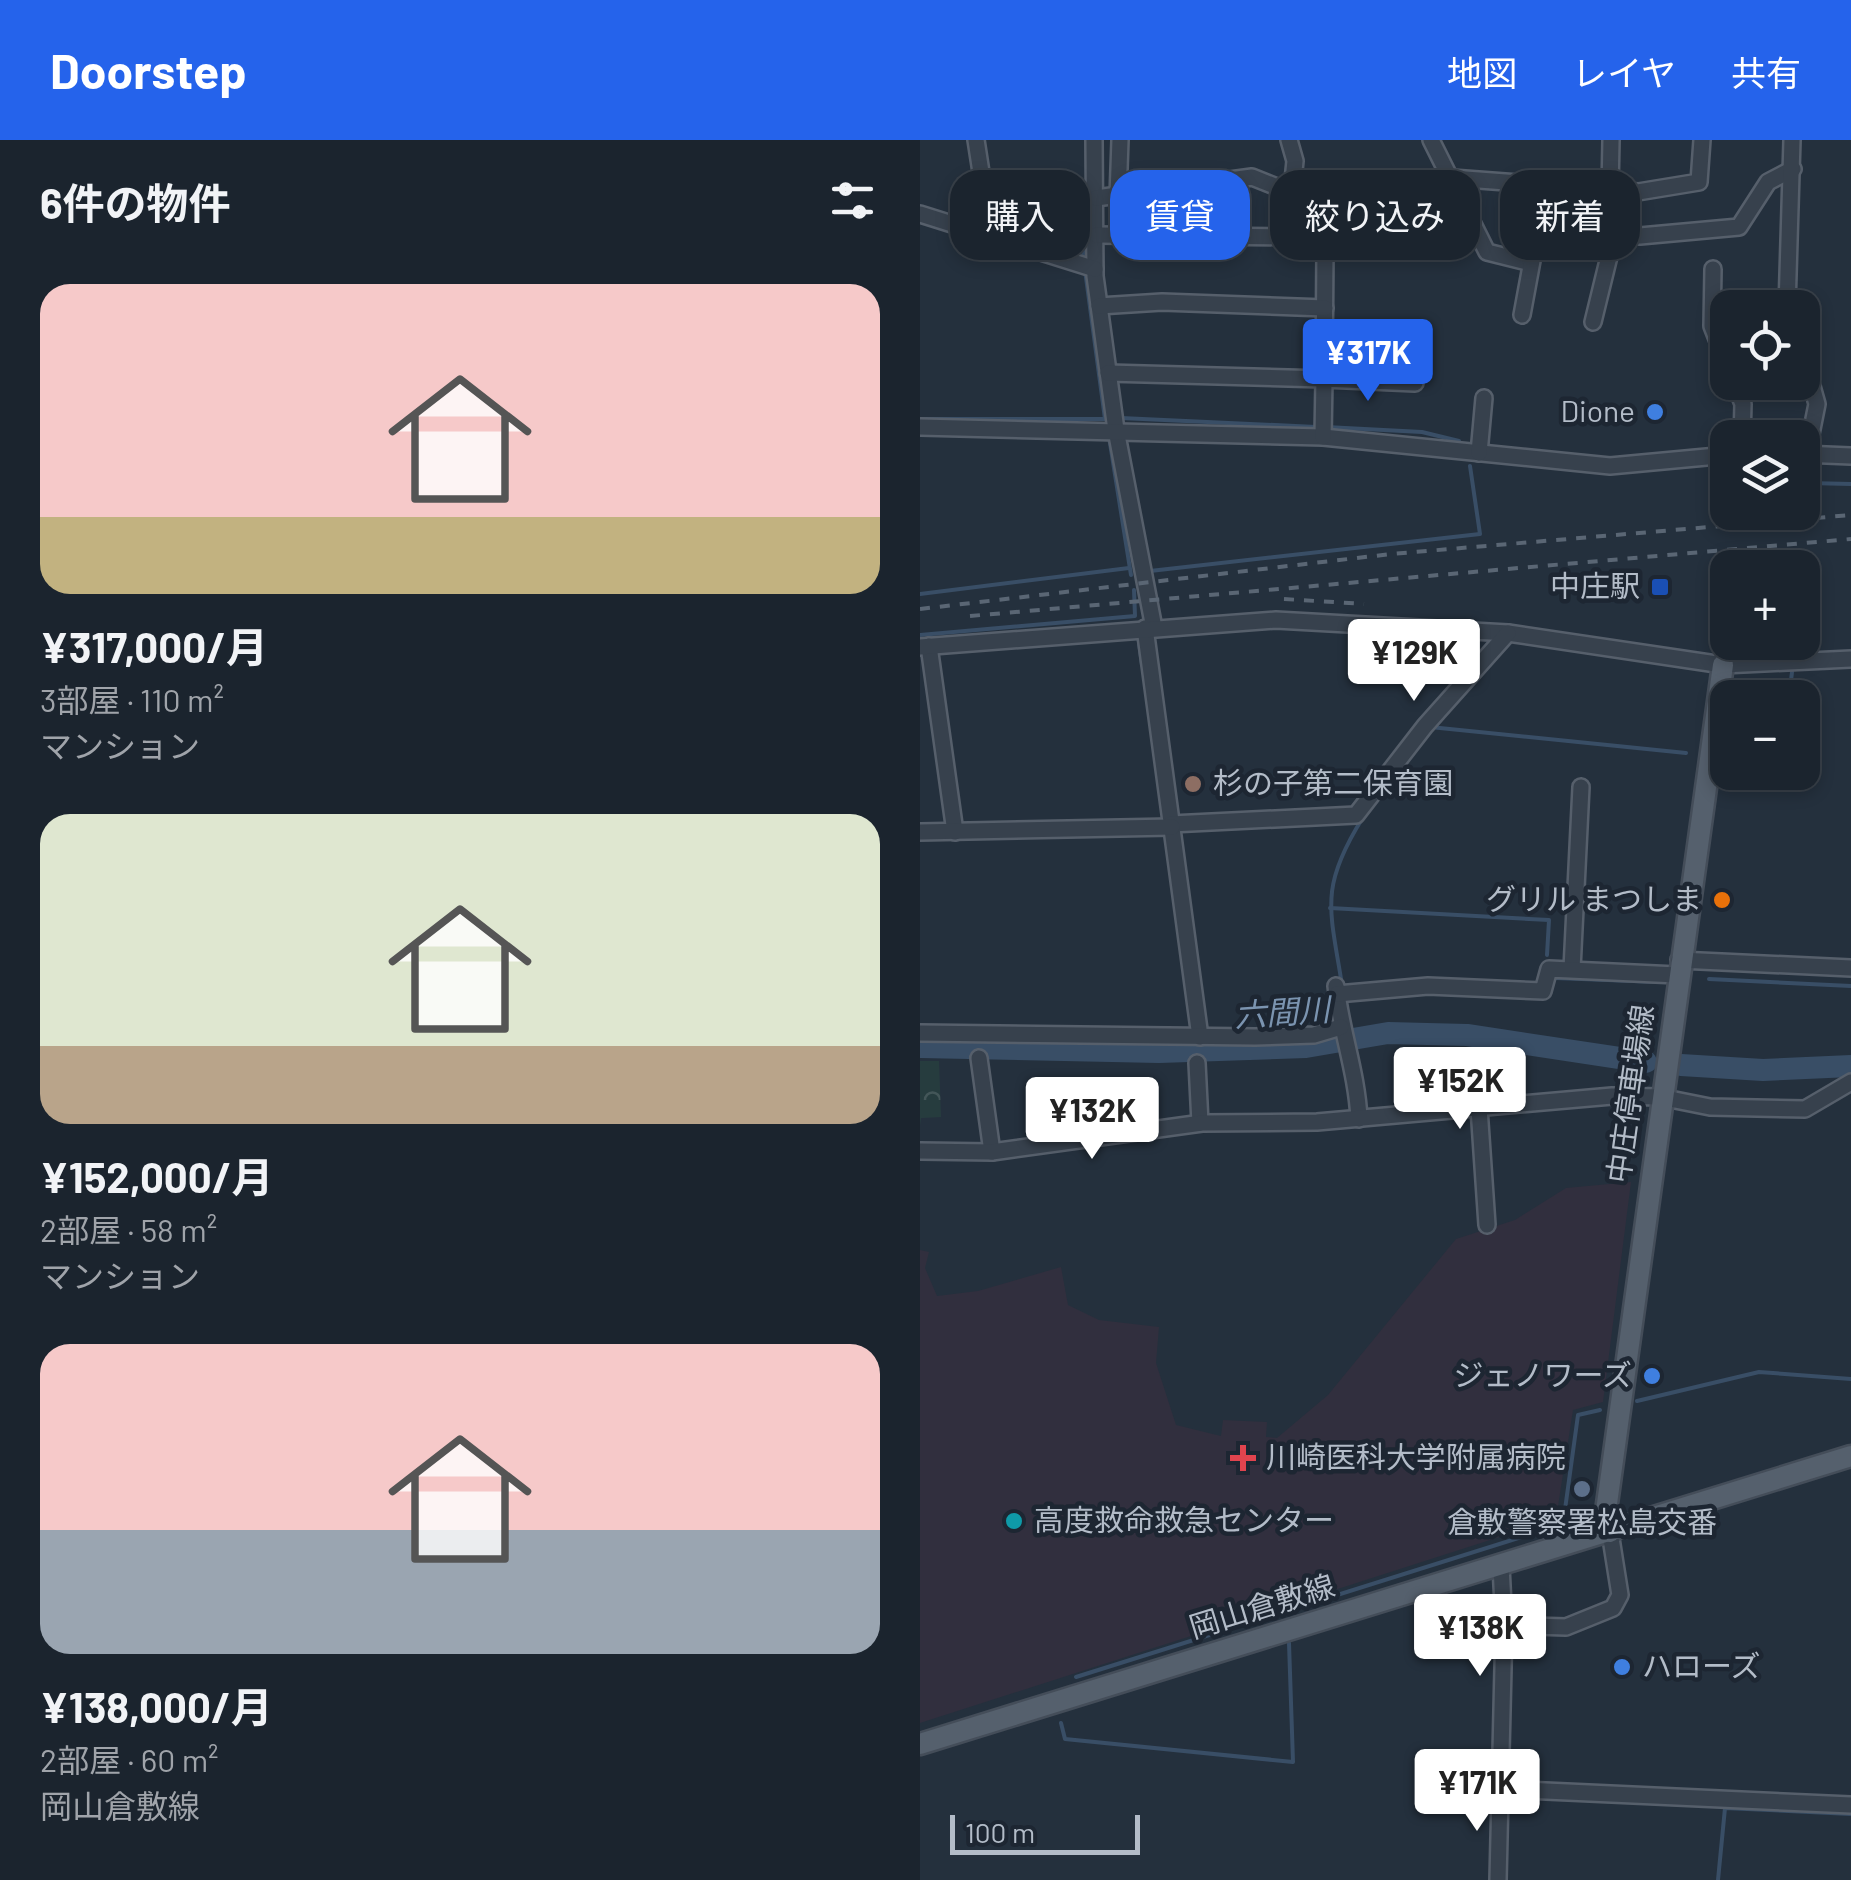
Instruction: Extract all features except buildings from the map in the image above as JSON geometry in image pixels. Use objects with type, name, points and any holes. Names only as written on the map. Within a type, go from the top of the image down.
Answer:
[{"type":"main road","name":"中庄停車場線","points":[[1610,1532],[1606,1511],[1660,1097],[1723,665]]},
{"type":"main road","name":"岡山倉敷線","points":[[920,1744],[1851,1456]]},
{"type":"street","points":[[976,140],[981,170]]},
{"type":"street","points":[[1094,140],[1097,235],[1088,268],[1099,306],[1111,425],[1143,572],[1144,629],[1196,1037]]},
{"type":"street","points":[[1119,170],[1120,140]]},
{"type":"street","points":[[1288,140],[1294,170]]},
{"type":"street","points":[[1431,140],[1448,170]]},
{"type":"street","points":[[1609,170],[1611,140]]},
{"type":"street","points":[[1640,192],[1699,182],[1702,140]]},
{"type":"street","points":[[1787,290],[1792,140]]},
{"type":"street","points":[[1640,234],[1739,227],[1768,182],[1793,169]]},
{"type":"street","points":[[1096,198],[1110,197]]},
{"type":"street","points":[[920,214],[950,224]]},
{"type":"street","points":[[1097,235],[1312,237],[1326,250],[1323,430]]},
{"type":"street","points":[[1480,237],[1487,252],[1531,263]]},
{"type":"street","points":[[1063,260],[1088,268]]},
{"type":"street","points":[[1522,315],[1531,260]]},
{"type":"street","points":[[1593,322],[1603,260]]},
{"type":"street","points":[[1712,269],[1712,290]]},
{"type":"street","points":[[1099,306],[1162,302],[1325,308]]},
{"type":"street","points":[[1108,373],[1414,384]]},
{"type":"street","points":[[1479,453],[1484,398]]},
{"type":"street","points":[[920,428],[1111,425],[1323,430],[1479,453],[1610,466],[1710,457]]},
{"type":"street","points":[[1820,455],[1851,456]]},
{"type":"street","points":[[954,827],[924,646],[1276,620],[1508,633],[1723,665],[1851,659]]},
{"type":"street","points":[[920,832],[954,827],[1169,824],[1356,815],[1424,726],[1508,633]]},
{"type":"street","points":[[1572,969],[1582,787]]},
{"type":"street","points":[[1359,1118],[1357,1075],[1341,1029],[1340,992],[1428,986],[1544,992],[1549,968],[1851,968]]},
{"type":"street","points":[[920,1033],[1196,1037],[1314,1035],[1341,1029]]},
{"type":"street","points":[[979,1058],[992,1152]]},
{"type":"street","points":[[1196,1063],[1200,1123]]},
{"type":"street","points":[[920,1151],[992,1152],[1200,1123],[1359,1118],[1612,1096],[1660,1097],[1710,1107],[1805,1109],[1851,1082]]},
{"type":"street","points":[[1479,1108],[1487,1225]]},
{"type":"street","points":[[1504,1625],[1566,1626],[1612,1608],[1620,1595],[1610,1532]]},
{"type":"street","points":[[1498,1880],[1504,1625],[1501,1566]]},
{"type":"street","points":[[1500,1790],[1851,1805]]},
{"type":"shaded area","name":"川崎医科大学附属病院","points":[[1631,1182],[1603,1402],[1573,1410],[1556,1519],[920,1723],[920,1250],[929,1252],[925,1268],[937,1296],[978,1291],[1061,1267],[1068,1305],[1099,1320],[1159,1327],[1156,1363],[1176,1425],[1221,1436],[1223,1420],[1267,1422],[1266,1437],[1277,1438],[1328,1395],[1456,1239],[1515,1220],[1566,1188]]},
{"type":"green space","points":[[920,1061],[939,1061],[941,1117],[921,1118],[920,1125]]},
{"type":"waterway","points":[[920,419],[1105,419],[1085,270]]},
{"type":"waterway","points":[[1121,418],[1316,427]]},
{"type":"waterway","points":[[1326,427],[1422,432],[1459,441]]},
{"type":"waterway","points":[[1109,437],[1131,575]]},
{"type":"waterway","points":[[1150,571],[1480,534],[1470,466]]},
{"type":"waterway","points":[[1820,483],[1851,484]]},
{"type":"waterway","points":[[920,594],[1129,568]]},
{"type":"waterway","points":[[920,635],[1135,616],[1134,590]]},
{"type":"waterway","points":[[1138,635],[1142,665]]},
{"type":"waterway","points":[[1791,680],[1792,672]]},
{"type":"waterway","points":[[1430,727],[1686,753]]},
{"type":"waterway","points":[[1342,985],[1331,899],[1339,863],[1362,819]]},
{"type":"waterway","points":[[1330,908],[1549,920],[1547,955]]},
{"type":"waterway","points":[[1556,978],[1658,982]]},
{"type":"waterway","points":[[1709,979],[1851,986]]},
{"type":"waterway","name":"六間川","points":[[920,1047],[1159,1052],[1306,1047],[1388,1033],[1467,1035],[1646,1062]]},
{"type":"waterway","name":"六間川","points":[[1681,1065],[1763,1070],[1851,1066]]},
{"type":"waterway","points":[[1637,1401],[1759,1372],[1851,1379]]},
{"type":"waterway","points":[[1076,1677],[1563,1524],[1578,1415],[1600,1410]]},
{"type":"waterway","points":[[1061,1723],[1065,1739],[1293,1762],[1289,1643]]},
{"type":"waterway","points":[[1718,1880],[1725,1808],[1851,1814]]},
{"type":"railway","points":[[920,609],[1391,554],[1851,515]]},
{"type":"railway","points":[[970,616],[1851,539]]},
{"type":"railway","points":[[1284,599],[1364,604]]},
{"type":"place","name":"Dione","points":[[1655,412]]},
{"type":"place","name":"中庄駅","points":[[1660,587]]},
{"type":"place","name":"杉の子第二保育園","points":[[1193,784]]},
{"type":"place","name":"グリル まつしま","points":[[1722,900]]},
{"type":"place","name":"ジェノワーズ","points":[[1652,1376]]},
{"type":"place","name":"川崎医科大学附属病院","points":[[1243,1458]]},
{"type":"place","name":"倉敷警察署松島交番","points":[[1582,1489]]},
{"type":"place","name":"高度救命救急センター","points":[[1014,1521]]},
{"type":"place","name":"ハローズ","points":[[1622,1667]]}]
